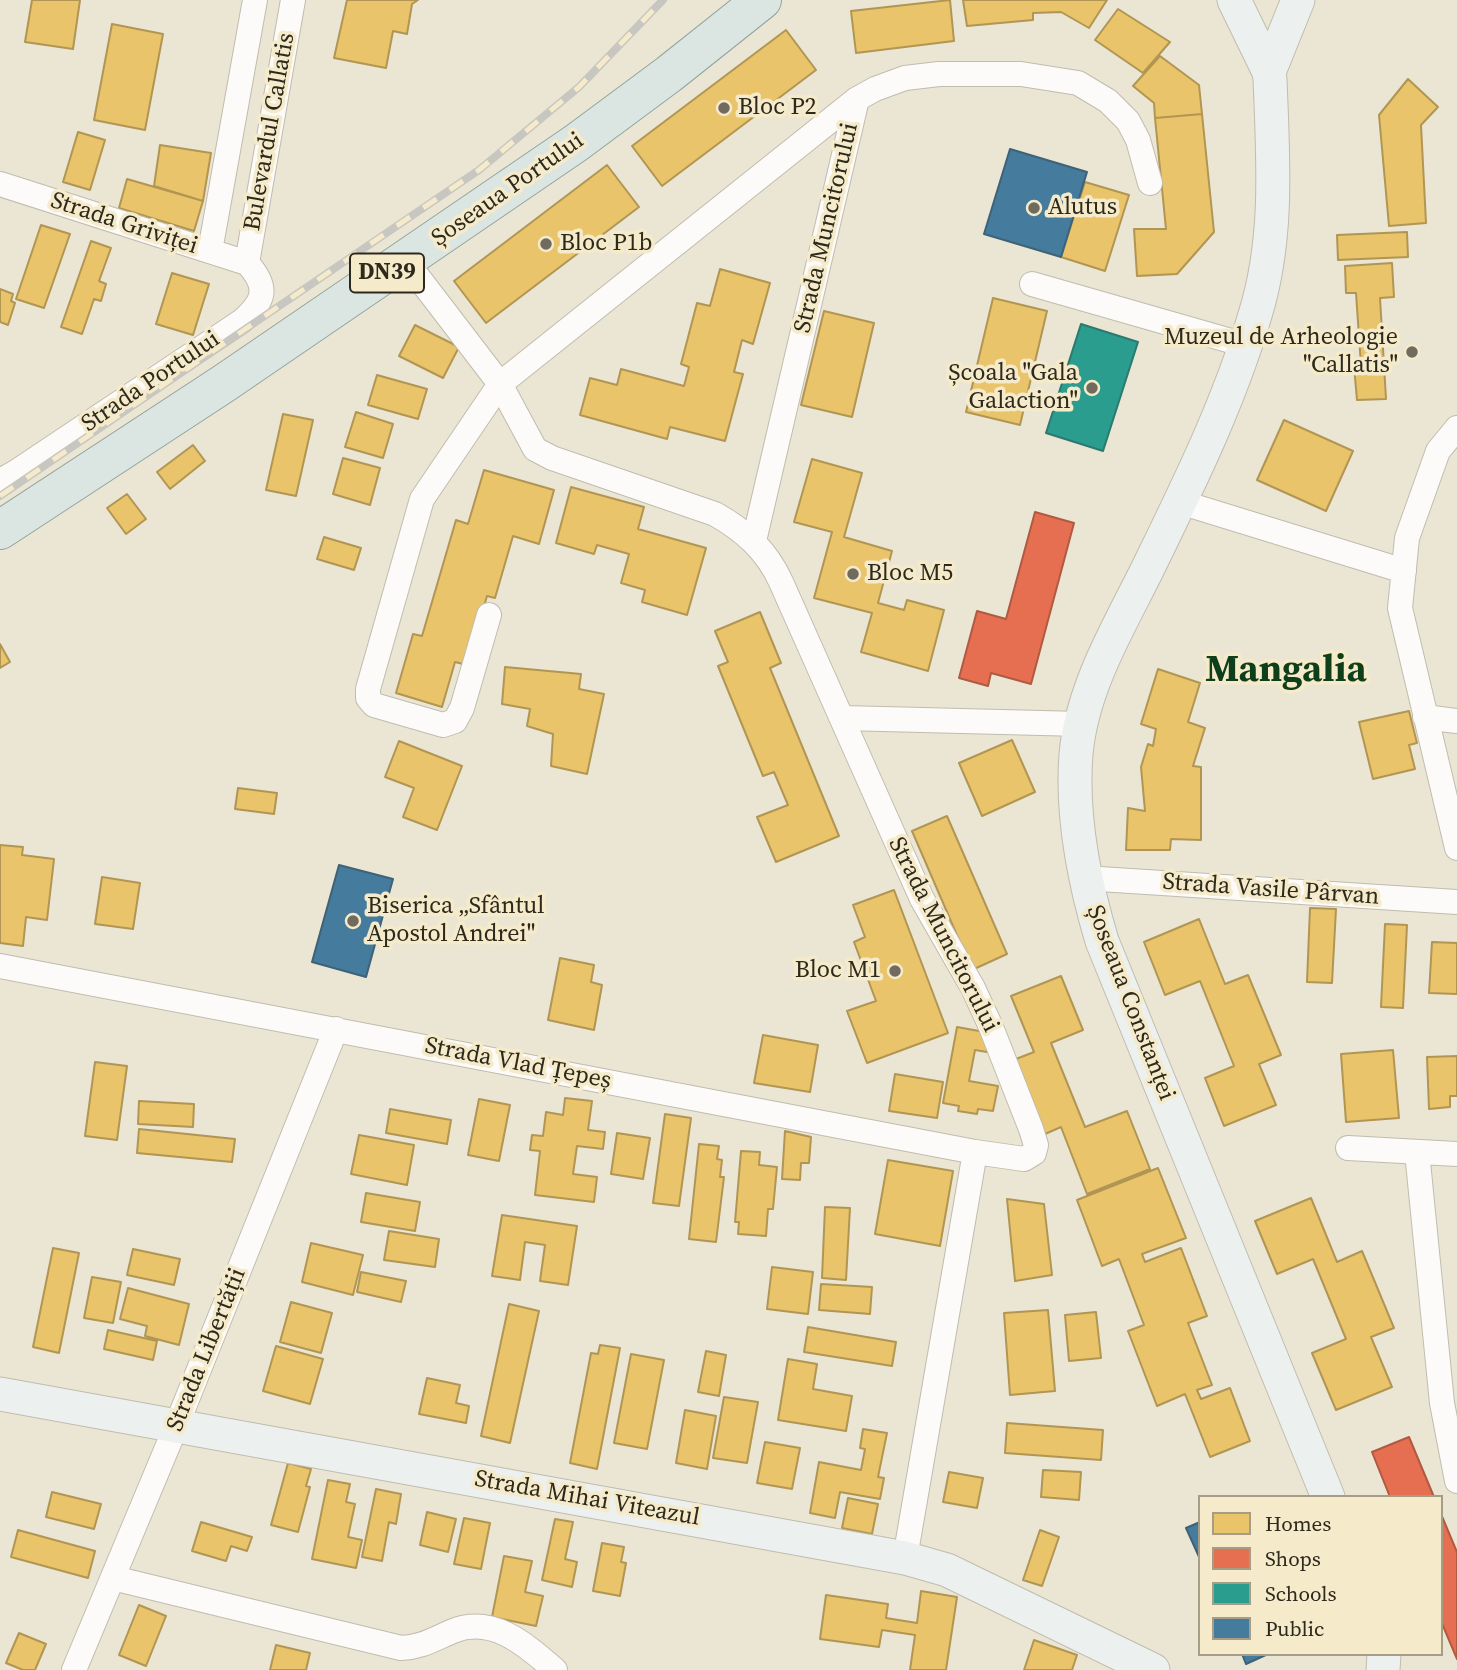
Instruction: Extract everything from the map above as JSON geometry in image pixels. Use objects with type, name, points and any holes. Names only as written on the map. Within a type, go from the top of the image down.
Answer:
[{"type":"main road","name":"Șoseaua Portului","points":[[0,530],[223,384],[576,143],[762,0]]},
{"type":"main road","name":"Șoseaua Constanței","points":[[1234,0],[1269,72],[1274,184],[1269,250],[1261,294],[1212,433],[1088,696],[1076,755],[1077,809],[1084,878],[1106,954],[1327,1495]]},
{"type":"main road","name":"Șoseaua Constanței","points":[[1269,72],[1298,0]]},
{"type":"main road","name":"Strada Mihai Viteazul","points":[[0,1394],[905,1558],[947,1570],[1153,1670]]},
{"type":"street","name":"Bulevardul Callatis","points":[[209,251],[255,0]]},
{"type":"street","name":"Bulevardul Callatis","points":[[247,263],[293,0]]},
{"type":"street","name":"Strada Muncitorului","points":[[754,541],[856,99],[905,78],[939,74],[1021,74],[1078,83],[1108,101],[1128,121],[1138,140],[1150,183]]},
{"type":"street","points":[[489,615],[462,708],[455,721],[443,725],[374,705],[368,698],[368,689],[422,499],[500,384],[856,99]]},
{"type":"street","name":"Strada Griviței","points":[[0,184],[247,263]]},
{"type":"street","name":"Strada Muncitorului","points":[[405,260],[500,384],[535,449],[552,458],[715,514],[754,541],[775,567],[922,899],[973,988],[991,1027],[1031,1129],[1036,1145],[1034,1153]]},
{"type":"street","name":"Strada Portului","points":[[0,481],[242,321],[256,309],[262,296],[262,283],[247,263]]},
{"type":"street","points":[[1032,284],[1245,345]]},
{"type":"street","points":[[1457,428],[1438,451],[1408,538],[1400,608],[1457,848]]},
{"type":"street","points":[[1180,502],[1404,571]]},
{"type":"street","points":[[1426,717],[1457,721]]},
{"type":"street","points":[[843,718],[1081,724]]},
{"type":"street","name":"Strada Vasile Pârvan","points":[[1084,878],[1457,902]]},
{"type":"street","name":"Strada Vlad Țepeș","points":[[0,966],[975,1152],[1024,1159],[1034,1153]]},
{"type":"street","name":"Strada Libertății","points":[[74,1670],[177,1424],[336,1029]]},
{"type":"street","points":[[1348,1148],[1457,1154]]},
{"type":"street","points":[[905,1558],[975,1152]]},
{"type":"street","points":[[1417,1152],[1442,1403],[1457,1481]]},
{"type":"street","points":[[113,1578],[401,1648],[420,1647],[461,1628],[495,1628],[533,1651],[555,1670]]},
{"type":"building: Homes","points":[[32,0],[80,0],[73,49],[25,42]]},
{"type":"building: Homes","points":[[347,0],[418,0],[412,4],[407,34],[393,31],[386,68],[334,58]]},
{"type":"building: Homes","points":[[950,0],[954,41],[856,53],[851,11]]},
{"type":"building: Homes","points":[[963,0],[1107,0],[1089,28],[1061,12],[1033,13],[1033,20],[967,26]]},
{"type":"building: Homes","points":[[1118,9],[1170,42],[1143,73],[1095,40]]},
{"type":"building: Homes","points":[[112,24],[163,34],[145,130],[94,120]]},
{"type":"building: Homes","name":"Bloc P2","points":[[786,30],[816,70],[662,186],[632,146]]},
{"type":"building: Homes","points":[[1160,56],[1199,85],[1202,114],[1155,118],[1154,103],[1133,86]]},
{"type":"building: Homes","points":[[1408,79],[1438,107],[1421,125],[1426,223],[1389,226],[1379,115]]},
{"type":"building: Homes","points":[[1202,114],[1214,232],[1177,274],[1137,276],[1134,229],[1166,229],[1155,118]]},
{"type":"building: Homes","points":[[78,132],[105,140],[90,190],[63,182]]},
{"type":"building: Homes","points":[[160,145],[211,153],[203,201],[154,186]]},
{"type":"building: Homes","name":"Bloc P1b","points":[[607,165],[639,207],[486,323],[454,281]]},
{"type":"building: Homes","points":[[127,179],[203,201],[194,231],[119,208]]},
{"type":"building: Homes","name":"Alutus","points":[[1085,182],[1129,195],[1105,271],[1061,257]]},
{"type":"building: Homes","points":[[41,225],[70,234],[44,308],[16,299]]},
{"type":"building: Homes","points":[[1407,232],[1408,257],[1338,260],[1337,235]]},
{"type":"building: Homes","points":[[91,241],[111,248],[99,281],[106,284],[101,301],[94,299],[82,334],[61,327]]},
{"type":"building: Homes","points":[[1392,263],[1394,297],[1380,298],[1386,399],[1357,400],[1354,366],[1361,366],[1356,293],[1346,293],[1345,266]]},
{"type":"building: Homes","points":[[720,269],[770,283],[753,344],[742,340],[734,372],[743,374],[725,441],[670,427],[667,439],[580,415],[590,378],[617,385],[621,369],[684,386],[689,367],[681,364],[697,303],[710,306]]},
{"type":"building: Homes","points":[[172,273],[209,284],[193,335],[156,324]]},
{"type":"building: Homes","points":[[0,289],[13,294],[11,301],[15,303],[8,325],[0,322]]},
{"type":"building: Homes","points":[[993,298],[1047,311],[1020,425],[966,412]]},
{"type":"building: Homes","points":[[824,311],[874,323],[852,417],[801,405]]},
{"type":"building: Homes","points":[[415,325],[459,347],[443,378],[399,356]]},
{"type":"building: Homes","points":[[377,375],[427,389],[418,419],[368,405]]},
{"type":"building: Homes","points":[[356,412],[393,424],[383,458],[345,447]]},
{"type":"building: Homes","points":[[283,414],[313,420],[296,496],[266,490]]},
{"type":"building: Homes","points":[[1284,420],[1353,451],[1326,511],[1257,480]]},
{"type":"building: Homes","points":[[193,445],[205,461],[170,489],[157,472]]},
{"type":"building: Homes","points":[[343,458],[380,468],[370,505],[333,494]]},
{"type":"building: Homes","name":"Bloc M5","points":[[812,459],[862,473],[844,537],[892,551],[878,603],[904,610],[907,600],[944,610],[928,671],[861,652],[872,613],[814,598],[832,532],[794,522]]},
{"type":"building: Homes","points":[[484,470],[554,490],[539,544],[513,536],[495,598],[487,596],[467,665],[455,662],[442,707],[396,693],[413,634],[422,636],[456,520],[468,524]]},
{"type":"building: Homes","points":[[571,487],[644,507],[638,529],[706,548],[687,615],[642,602],[645,590],[621,583],[629,554],[597,545],[594,554],[556,543]]},
{"type":"building: Homes","points":[[127,494],[146,519],[126,534],[107,508]]},
{"type":"building: Homes","points":[[324,537],[361,548],[354,570],[317,559]]},
{"type":"building: Homes","points":[[760,612],[781,663],[770,668],[839,836],[776,862],[757,817],[788,805],[774,772],[763,776],[718,666],[728,662],[715,631]]},
{"type":"building: Homes","points":[[0,644],[10,662],[0,668]]},
{"type":"building: Homes","points":[[505,667],[581,674],[579,689],[604,694],[587,774],[551,766],[553,734],[527,726],[530,709],[502,704]]},
{"type":"building: Homes","points":[[1158,669],[1200,683],[1188,722],[1205,728],[1193,766],[1201,767],[1201,840],[1171,839],[1170,850],[1126,850],[1128,808],[1145,811],[1141,767],[1148,744],[1153,746],[1156,729],[1141,724]]},
{"type":"building: Homes","points":[[1409,711],[1417,743],[1409,745],[1415,769],[1373,779],[1359,722]]},
{"type":"building: Homes","points":[[1012,740],[1035,792],[982,816],[959,763]]},
{"type":"building: Homes","points":[[399,741],[462,766],[437,830],[403,817],[414,788],[385,777]]},
{"type":"building: Homes","points":[[238,788],[277,793],[274,814],[235,809]]},
{"type":"building: Homes","points":[[947,816],[1007,954],[972,970],[912,831]]},
{"type":"building: Homes","points":[[0,845],[23,847],[22,855],[54,859],[47,920],[26,917],[23,946],[0,943]]},
{"type":"building: Homes","points":[[102,877],[140,883],[133,929],[95,924]]},
{"type":"building: Homes","name":"Bloc M1","points":[[894,890],[948,1033],[867,1063],[847,1011],[876,1001],[854,942],[865,937],[853,905]]},
{"type":"building: Homes","points":[[1310,908],[1336,909],[1332,983],[1307,982]]},
{"type":"building: Homes","points":[[1199,919],[1225,984],[1248,975],[1281,1055],[1259,1064],[1276,1105],[1224,1126],[1205,1078],[1234,1066],[1200,981],[1165,995],[1144,942]]},
{"type":"building: Homes","points":[[1385,924],[1407,925],[1403,1008],[1381,1007]]},
{"type":"building: Homes","points":[[1432,942],[1457,943],[1457,994],[1429,993]]},
{"type":"building: Homes","points":[[560,958],[594,965],[591,982],[602,985],[594,1030],[548,1020]]},
{"type":"building: Homes","points":[[1061,976],[1083,1030],[1051,1043],[1085,1127],[1127,1111],[1150,1169],[1087,1194],[1061,1127],[1045,1134],[1016,1059],[1034,1052],[1011,996]]},
{"type":"building: Homes","points":[[957,1027],[990,1033],[987,1052],[975,1050],[969,1081],[998,1086],[993,1111],[978,1109],[977,1114],[958,1111],[959,1106],[943,1103]]},
{"type":"building: Homes","points":[[763,1035],[818,1045],[810,1092],[754,1083]]},
{"type":"building: Homes","points":[[1393,1050],[1399,1118],[1346,1122],[1341,1054]]},
{"type":"building: Homes","points":[[1457,1056],[1457,1096],[1450,1096],[1450,1107],[1429,1109],[1427,1057]]},
{"type":"building: Homes","points":[[95,1062],[127,1066],[117,1140],[85,1136]]},
{"type":"building: Homes","points":[[895,1074],[943,1082],[937,1118],[889,1111]]},
{"type":"building: Homes","points":[[565,1098],[592,1101],[588,1130],[605,1132],[603,1149],[577,1146],[573,1174],[597,1177],[594,1202],[535,1195],[540,1151],[530,1150],[532,1135],[543,1136],[546,1112],[563,1115]]},
{"type":"building: Homes","points":[[479,1099],[510,1105],[499,1161],[468,1155]]},
{"type":"building: Homes","points":[[139,1101],[194,1104],[193,1127],[138,1124]]},
{"type":"building: Homes","points":[[390,1109],[451,1120],[447,1144],[386,1133]]},
{"type":"building: Homes","points":[[665,1114],[691,1118],[679,1206],[653,1203]]},
{"type":"building: Homes","points":[[139,1129],[235,1139],[232,1162],[137,1153]]},
{"type":"building: Homes","points":[[785,1131],[811,1137],[809,1163],[801,1163],[800,1180],[782,1179]]},
{"type":"building: Homes","points":[[617,1133],[650,1138],[643,1179],[611,1174]]},
{"type":"building: Homes","points":[[359,1135],[414,1145],[407,1185],[351,1174]]},
{"type":"building: Homes","points":[[699,1144],[719,1146],[717,1159],[722,1160],[720,1177],[724,1177],[716,1242],[689,1239]]},
{"type":"building: Homes","points":[[741,1151],[760,1152],[759,1165],[777,1167],[773,1209],[768,1209],[766,1236],[738,1234],[739,1222],[735,1222]]},
{"type":"building: Homes","points":[[888,1160],[953,1171],[940,1246],[875,1234]]},
{"type":"building: Homes","points":[[1158,1168],[1186,1238],[1142,1254],[1145,1262],[1181,1248],[1207,1316],[1188,1323],[1212,1385],[1197,1390],[1201,1399],[1230,1388],[1250,1441],[1210,1457],[1185,1394],[1157,1406],[1128,1331],[1144,1325],[1119,1259],[1102,1266],[1077,1200]]},
{"type":"building: Homes","points":[[366,1193],[420,1202],[415,1231],[361,1222]]},
{"type":"building: Homes","points":[[1311,1198],[1337,1262],[1362,1251],[1394,1328],[1371,1337],[1392,1387],[1336,1410],[1312,1353],[1346,1339],[1313,1259],[1277,1274],[1255,1221]]},
{"type":"building: Homes","points":[[1007,1199],[1044,1204],[1052,1275],[1015,1281]]},
{"type":"building: Homes","points":[[825,1207],[850,1208],[846,1280],[822,1278]]},
{"type":"building: Homes","points":[[502,1215],[577,1226],[568,1285],[540,1281],[545,1245],[525,1242],[520,1280],[492,1276]]},
{"type":"building: Homes","points":[[389,1231],[439,1239],[435,1267],[384,1260]]},
{"type":"building: Homes","points":[[311,1243],[363,1255],[353,1295],[302,1282]]},
{"type":"building: Homes","points":[[53,1248],[79,1253],[59,1353],[33,1347]]},
{"type":"building: Homes","points":[[133,1249],[180,1259],[174,1285],[127,1275]]},
{"type":"building: Homes","points":[[772,1267],[813,1272],[808,1314],[767,1309]]},
{"type":"building: Homes","points":[[361,1272],[406,1281],[401,1302],[357,1292]]},
{"type":"building: Homes","points":[[92,1277],[121,1282],[113,1323],[84,1318]]},
{"type":"building: Homes","points":[[821,1284],[872,1287],[870,1314],[819,1310]]},
{"type":"building: Homes","points":[[128,1288],[189,1304],[179,1345],[145,1336],[147,1326],[120,1319]]},
{"type":"building: Homes","points":[[291,1302],[332,1313],[321,1353],[280,1342]]},
{"type":"building: Homes","points":[[509,1304],[539,1311],[510,1443],[481,1436]]},
{"type":"building: Homes","points":[[1048,1310],[1055,1391],[1010,1395],[1004,1313]]},
{"type":"building: Homes","points":[[1096,1312],[1101,1358],[1069,1361],[1065,1315]]},
{"type":"building: Homes","points":[[808,1327],[896,1342],[892,1366],[804,1352]]},
{"type":"building: Homes","points":[[108,1330],[157,1341],[153,1360],[104,1349]]},
{"type":"building: Homes","points":[[600,1345],[620,1348],[597,1469],[570,1463],[591,1353],[598,1354]]},
{"type":"building: Homes","points":[[276,1346],[323,1359],[310,1404],[263,1391]]},
{"type":"building: Homes","points":[[706,1351],[726,1355],[719,1396],[698,1392]]},
{"type":"building: Homes","points":[[631,1354],[664,1360],[647,1449],[614,1443]]},
{"type":"building: Homes","points":[[788,1359],[817,1364],[813,1389],[852,1396],[846,1431],[778,1420]]},
{"type":"building: Homes","points":[[427,1378],[460,1385],[456,1403],[469,1406],[466,1423],[419,1414]]},
{"type":"building: Homes","points":[[724,1397],[758,1402],[747,1463],[713,1458]]},
{"type":"building: Homes","points":[[685,1410],[716,1416],[707,1469],[676,1463]]},
{"type":"building: Homes","points":[[1007,1423],[1103,1430],[1101,1460],[1005,1453]]},
{"type":"building: Homes","points":[[863,1429],[887,1433],[878,1477],[884,1478],[880,1499],[840,1492],[835,1518],[810,1513],[819,1462],[861,1470],[865,1449],[860,1448]]},
{"type":"building: Homes","points":[[765,1442],[800,1448],[792,1489],[757,1483]]},
{"type":"building: Homes","points":[[288,1463],[311,1469],[306,1486],[310,1487],[298,1532],[271,1525]]},
{"type":"building: Homes","points":[[1043,1470],[1081,1472],[1079,1500],[1041,1497]]},
{"type":"building: Homes","points":[[949,1472],[983,1478],[977,1508],[943,1502]]},
{"type":"building: Homes","points":[[328,1480],[350,1484],[346,1502],[355,1504],[348,1537],[362,1540],[356,1568],[312,1559]]},
{"type":"building: Homes","points":[[376,1489],[401,1494],[396,1524],[389,1522],[382,1561],[362,1557]]},
{"type":"building: Homes","points":[[52,1492],[101,1504],[94,1529],[46,1517]]},
{"type":"building: Homes","points":[[848,1498],[878,1504],[872,1534],[842,1528]]},
{"type":"building: Homes","points":[[427,1512],[456,1519],[448,1552],[420,1545]]},
{"type":"building: Homes","points":[[464,1518],[490,1523],[481,1569],[454,1564]]},
{"type":"building: Homes","points":[[555,1519],[573,1522],[565,1559],[577,1562],[572,1587],[542,1580]]},
{"type":"building: Homes","points":[[201,1522],[252,1537],[247,1551],[231,1546],[226,1561],[192,1551]]},
{"type":"building: Homes","points":[[18,1530],[95,1551],[88,1578],[11,1557]]},
{"type":"building: Homes","points":[[1040,1530],[1059,1537],[1042,1586],[1023,1580]]},
{"type":"building: Homes","points":[[602,1543],[624,1547],[621,1562],[626,1563],[620,1596],[593,1591]]},
{"type":"building: Homes","points":[[504,1556],[532,1561],[525,1592],[543,1596],[536,1626],[492,1617]]},
{"type":"building: Homes","points":[[921,1591],[957,1597],[946,1670],[910,1670],[915,1635],[882,1630],[879,1647],[820,1639],[826,1595],[888,1604],[886,1618],[917,1623]]},
{"type":"building: Homes","points":[[139,1605],[166,1616],[146,1666],[119,1655]]},
{"type":"building: Homes","points":[[19,1633],[46,1644],[35,1670],[23,1670],[6,1663]]},
{"type":"building: Homes","points":[[1034,1640],[1077,1655],[1072,1670],[1024,1670]]},
{"type":"building: Homes","points":[[276,1645],[310,1653],[306,1670],[270,1670]]},
{"type":"building: Shops","points":[[1035,512],[1074,523],[1031,684],[991,673],[988,686],[959,678],[977,611],[1006,619]]},
{"type":"building: Shops","points":[[1409,1437],[1433,1495],[1389,1495],[1372,1452]]},
{"type":"building: Shops","points":[[1443,1519],[1457,1552],[1457,1659],[1443,1626]]},
{"type":"building: Schools","name":"Școala \"Gala Galaction\"","points":[[1081,324],[1138,342],[1103,451],[1046,433]]},
{"type":"building: Public","name":"Alutus","points":[[1010,149],[1087,172],[1061,257],[984,234]]},
{"type":"building: Public","name":"Biserica „Sfântul Apostol Andrei\"","points":[[339,865],[393,879],[366,977],[312,962]]},
{"type":"building: Public","points":[[1198,1523],[1198,1555],[1186,1528]]},
{"type":"building: Public","points":[[1243,1656],[1264,1656],[1246,1664]]},
{"type":"railway","points":[[0,496],[479,170],[579,87],[663,0]]},
{"type":"place","name":"Bloc P2","points":[[724,108]]},
{"type":"place","name":"Alutus","points":[[1034,208]]},
{"type":"place","name":"Bloc P1b","points":[[546,244]]},
{"type":"place","name":"Muzeul de Arheologie \"Callatis\"","points":[[1412,352]]},
{"type":"place","name":"Școala \"Gala Galaction\"","points":[[1092,388]]},
{"type":"place","name":"Bloc M5","points":[[853,574]]},
{"type":"place","name":"Biserica „Sfântul Apostol Andrei\"","points":[[353,921]]},
{"type":"place","name":"Bloc M1","points":[[895,971]]},
{"type":"district","name":"Mangalia","points":[[1286,671]]}]
